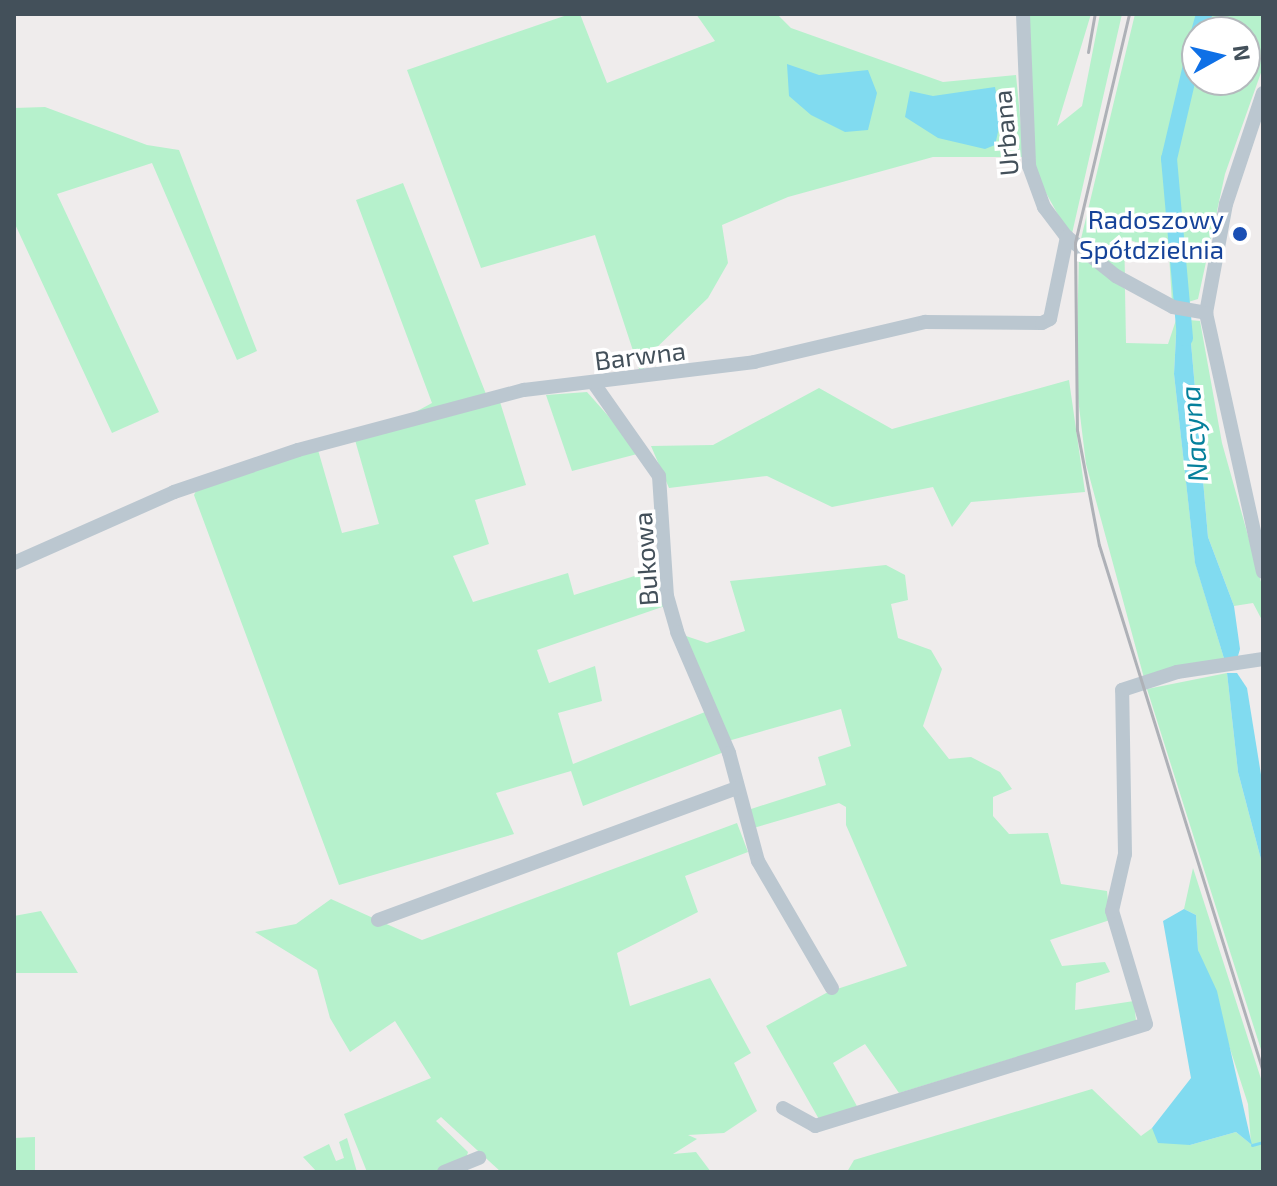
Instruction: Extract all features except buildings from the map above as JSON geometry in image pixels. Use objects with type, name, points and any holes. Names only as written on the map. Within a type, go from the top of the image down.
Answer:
[{"type":"street","name":"Urbana","points":[[1023,14],[1029,166],[1033,187],[1067,237]]},
{"type":"street","points":[[1263,93],[1259,124],[1226,204],[1206,313],[1263,572]]},
{"type":"street","points":[[1067,237],[1173,307],[1206,313]]},
{"type":"street","name":"Barwna","points":[[14,563],[174,492],[298,450],[524,390],[595,385],[754,362],[925,322],[1042,323],[1050,319],[1067,237]]},
{"type":"street","name":"Bukowa","points":[[595,385],[659,476],[667,596],[737,788],[758,861],[832,988]]},
{"type":"street","points":[[783,1108],[815,1126],[1146,1024],[1112,911],[1125,854],[1122,690],[1177,672],[1224,669],[1263,659]]},
{"type":"street","points":[[378,920],[737,788]]},
{"type":"street","points":[[444,1172],[479,1158]]},
{"type":"green space","points":[[570,14],[580,14],[607,83],[715,41],[696,14],[777,14],[791,28],[943,82],[1016,75],[1024,157],[933,157],[788,197],[722,225],[728,263],[708,298],[652,352],[641,375],[595,235],[481,268],[407,70]]},
{"type":"green space","points":[[1091,14],[1057,126],[1082,106],[1100,14],[1122,14],[1071,238],[1036,175],[1027,15]]},
{"type":"green space","points":[[1135,14],[1201,14],[1181,16],[1181,96],[1166,158],[1180,302],[1172,303],[1169,254],[1124,238],[1125,277],[1080,243]]},
{"type":"green space","points":[[1263,14],[1261,73],[1261,16],[1206,16]]},
{"type":"green space","points":[[1187,96],[1253,96],[1225,174],[1198,299],[1185,303],[1173,159]]},
{"type":"green space","points":[[45,107],[147,145],[179,150],[257,351],[237,360],[152,163],[57,194],[159,412],[112,433],[14,222],[14,108]]},
{"type":"green space","points":[[403,183],[486,394],[408,416],[432,403],[356,200]]},
{"type":"green space","points":[[1079,253],[1125,289],[1126,343],[1168,344],[1177,317],[1174,374],[1195,562],[1226,665],[1144,678],[1086,464],[1076,382]]},
{"type":"green space","points":[[1189,320],[1200,321],[1222,443],[1263,589],[1263,622],[1253,603],[1234,606],[1208,537]]},
{"type":"green space","points":[[1069,380],[1085,492],[971,502],[952,527],[933,487],[832,507],[767,476],[669,488],[651,446],[713,445],[819,388],[892,429]]},
{"type":"green space","points":[[587,392],[641,453],[572,471],[546,395]]},
{"type":"green space","points":[[500,402],[526,485],[475,500],[489,544],[453,556],[473,602],[568,573],[574,595],[663,567],[665,606],[537,650],[549,683],[595,666],[602,701],[558,713],[573,764],[705,712],[724,752],[583,806],[571,771],[496,793],[514,834],[339,885],[194,495],[198,487],[318,450],[342,533],[379,524],[355,440]]},
{"type":"green space","points":[[886,565],[905,575],[908,600],[891,604],[898,638],[931,650],[942,669],[923,726],[949,759],[971,757],[1000,772],[1012,789],[993,797],[993,816],[1009,834],[1048,833],[1061,884],[1107,891],[1110,920],[1050,940],[1062,966],[1105,962],[1110,972],[1076,983],[1075,1010],[1134,1001],[1136,1021],[899,1093],[865,1044],[833,1063],[858,1108],[820,1121],[766,1026],[828,992],[907,966],[846,825],[846,807],[839,803],[750,829],[748,810],[826,785],[818,757],[851,746],[841,709],[728,741],[683,635],[707,643],[745,631],[730,581]]},
{"type":"green space","points":[[1227,673],[1238,772],[1263,867],[1263,1056],[1147,689]]},
{"type":"green space","points":[[737,823],[748,852],[685,876],[698,912],[617,953],[630,1006],[710,978],[751,1053],[734,1063],[757,1111],[724,1133],[688,1135],[697,1139],[673,1154],[696,1152],[711,1172],[501,1172],[441,1117],[436,1121],[468,1152],[466,1159],[436,1172],[367,1172],[344,1114],[431,1078],[395,1021],[350,1052],[330,1018],[317,970],[255,932],[296,924],[331,899],[422,940]]},
{"type":"green space","points":[[1193,868],[1263,1085],[1263,1172],[847,1172],[854,1160],[1092,1089],[1141,1136],[1152,1128],[1190,1145],[1236,1132],[1251,1144],[1248,1104],[1198,950],[1196,915],[1184,909]]},
{"type":"green space","points":[[41,911],[78,973],[14,973],[14,916]]},
{"type":"green space","points":[[35,1137],[35,1172],[14,1172],[14,1138]]},
{"type":"green space","points":[[347,1138],[357,1172],[317,1172],[303,1157],[329,1144],[336,1161],[344,1158],[339,1142]]},
{"type":"water","points":[[787,64],[819,75],[868,70],[877,93],[868,130],[845,132],[811,115],[789,96]]},
{"type":"water","points":[[995,87],[1001,119],[995,145],[985,149],[938,138],[905,117],[910,91],[933,96]]},
{"type":"water","points":[[1177,317],[1189,320],[1208,537],[1234,606],[1240,649],[1236,663],[1226,665],[1195,563],[1174,374]]},
{"type":"water","points":[[1227,673],[1237,673],[1247,688],[1263,787],[1263,867],[1238,772]]},
{"type":"water","points":[[1184,909],[1196,915],[1198,950],[1217,991],[1252,1145],[1236,1132],[1190,1145],[1158,1143],[1152,1128],[1191,1078],[1163,921]]},
{"type":"waterway","name":"Nacyna","points":[[1184,96],[1169,159],[1185,338]]},
{"type":"waterway","points":[[1252,1145],[1263,1142]]},
{"type":"railway","points":[[1088,52],[1095,14]]},
{"type":"railway","points":[[1129,14],[1075,243],[1077,430],[1099,545],[1263,1072]]},
{"type":"place","name":"Radoszowy Spółdzielnia","points":[[1240,234]]}]
